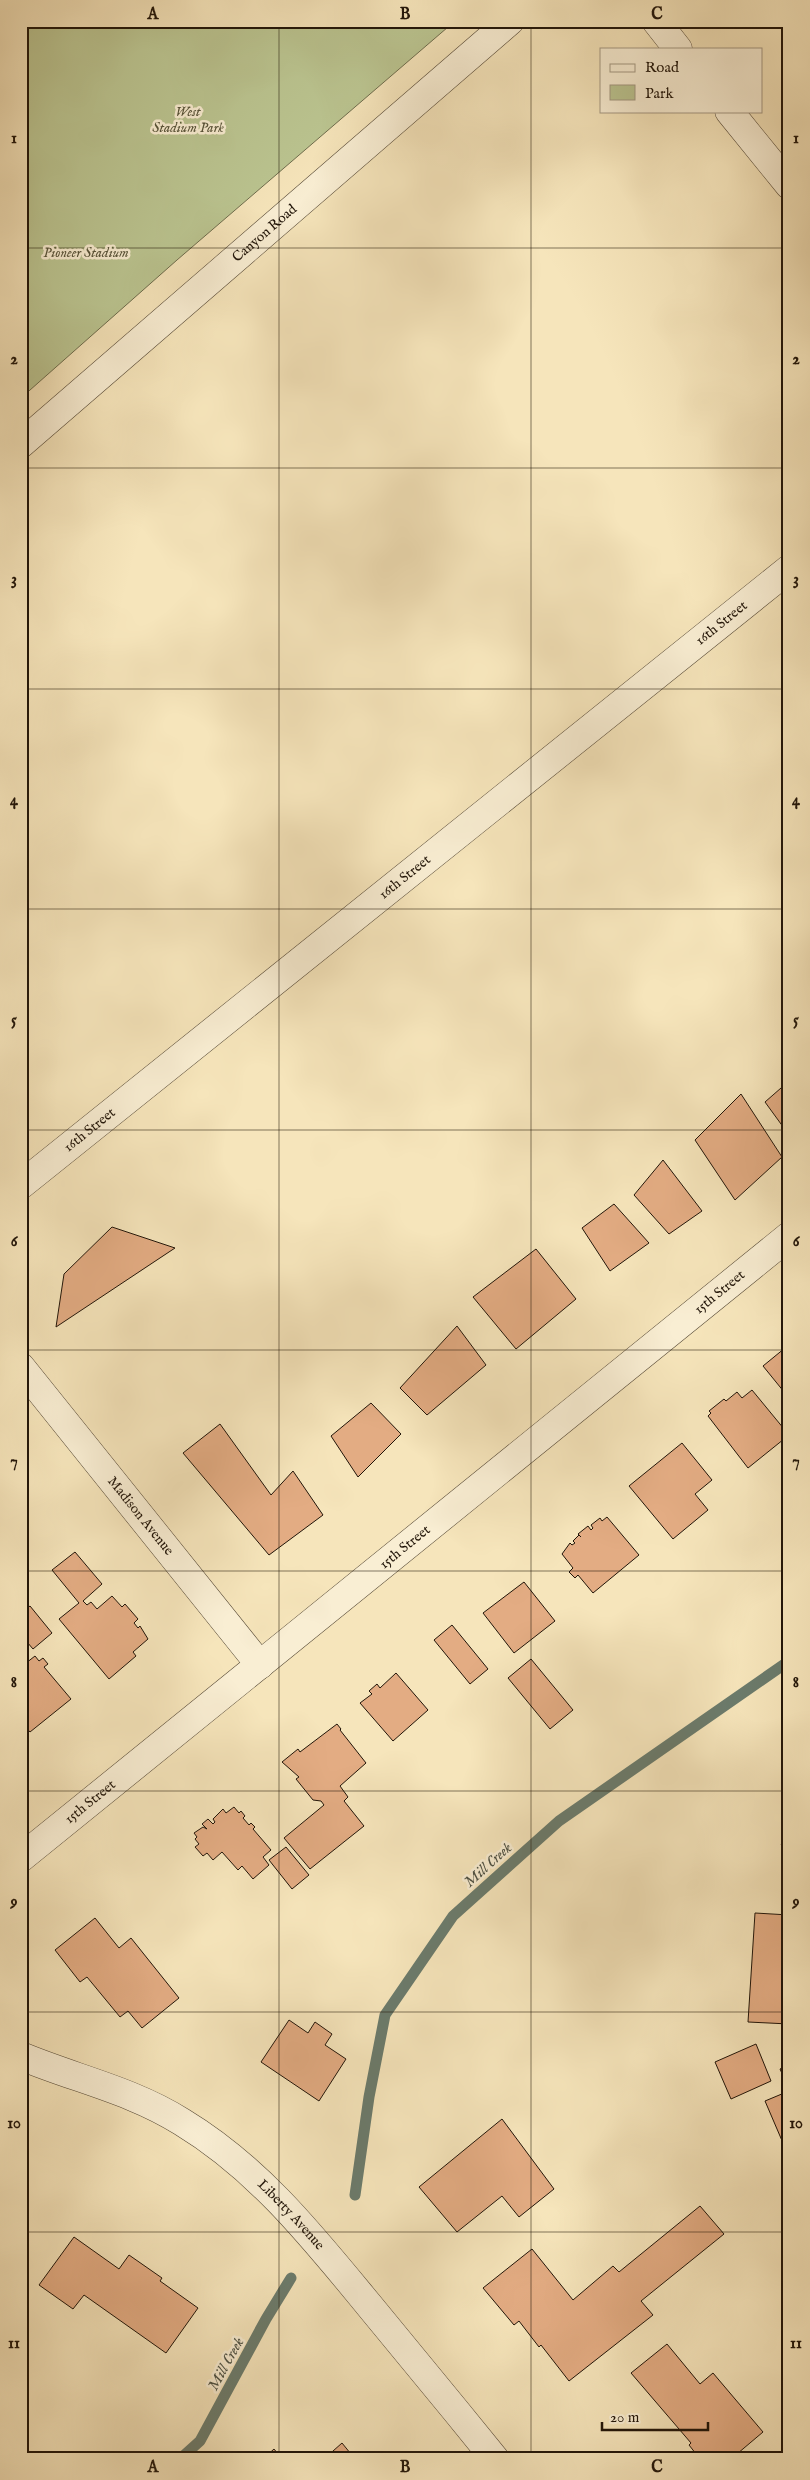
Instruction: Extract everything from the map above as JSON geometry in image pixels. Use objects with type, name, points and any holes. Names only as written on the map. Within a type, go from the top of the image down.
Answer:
[{"type":"street","name":"Canyon Road","points":[[21,444],[510,21]]},
{"type":"street","points":[[656,21],[677,48]]},
{"type":"street","points":[[730,112],[789,185]]},
{"type":"street","name":"16th Street","points":[[21,1185],[789,569]]},
{"type":"street","name":"15th Street","points":[[21,1858],[789,1236]]},
{"type":"street","name":"Madison Avenue","points":[[21,1367],[260,1665]]},
{"type":"street","name":"Liberty Avenue","points":[[21,2056],[115,2088],[148,2102],[221,2147],[264,2185],[307,2230],[495,2459]]},
{"type":"green space","name":"West Stadium Park","points":[[21,21],[455,21],[177,260],[21,398]]},
{"type":"building","points":[[789,1081],[789,1135],[765,1102]]},
{"type":"building","points":[[741,1094],[782,1157],[735,1200],[695,1140]]},
{"type":"building","points":[[663,1160],[702,1211],[669,1234],[634,1195]]},
{"type":"building","points":[[614,1204],[649,1243],[610,1271],[582,1228]]},
{"type":"building","points":[[112,1227],[175,1248],[56,1327],[64,1274]]},
{"type":"building","points":[[536,1249],[576,1299],[516,1349],[473,1297]]},
{"type":"building","points":[[457,1326],[486,1365],[427,1415],[400,1388]]},
{"type":"building","points":[[785,1348],[789,1352],[789,1398],[763,1366]]},
{"type":"building","points":[[752,1390],[789,1435],[748,1468],[708,1416],[711,1413],[709,1411],[724,1399],[726,1401],[737,1392],[742,1398]]},
{"type":"building","points":[[371,1403],[401,1434],[358,1477],[331,1436]]},
{"type":"building","points":[[220,1424],[271,1495],[293,1471],[323,1515],[269,1555],[183,1453]]},
{"type":"building","points":[[682,1443],[712,1480],[695,1494],[708,1510],[673,1539],[629,1486]]},
{"type":"building","points":[[607,1517],[639,1555],[593,1593],[578,1575],[575,1578],[569,1572],[573,1568],[562,1554],[570,1543],[572,1545],[575,1543],[573,1541],[588,1526],[591,1530],[593,1528],[591,1525],[600,1518],[602,1521]]},
{"type":"building","points":[[75,1552],[102,1584],[83,1601],[87,1605],[91,1602],[97,1609],[112,1596],[122,1607],[125,1604],[138,1619],[134,1623],[138,1628],[140,1626],[148,1639],[133,1652],[136,1656],[109,1679],[59,1619],[79,1603],[52,1570]]},
{"type":"building","points":[[524,1582],[555,1621],[514,1653],[483,1613]]},
{"type":"building","points":[[30,1606],[52,1633],[33,1649],[21,1635],[21,1613]]},
{"type":"building","points":[[452,1625],[488,1669],[470,1684],[434,1640]]},
{"type":"building","points":[[35,1656],[39,1661],[43,1658],[48,1664],[44,1667],[71,1699],[30,1732],[21,1722],[21,1667]]},
{"type":"building","points":[[531,1659],[573,1710],[550,1729],[508,1678]]},
{"type":"building","points":[[396,1673],[428,1710],[393,1741],[360,1703],[372,1694],[369,1691],[377,1684],[380,1688]]},
{"type":"building","points":[[337,1724],[366,1763],[340,1786],[348,1797],[344,1801],[364,1826],[310,1869],[284,1838],[324,1805],[321,1801],[313,1800],[296,1779],[299,1777],[282,1762],[298,1749],[300,1752]]},
{"type":"building","points":[[234,1807],[239,1813],[241,1811],[245,1816],[243,1818],[249,1825],[251,1823],[255,1827],[253,1829],[271,1850],[263,1857],[269,1865],[253,1879],[242,1866],[238,1870],[222,1852],[213,1860],[207,1853],[203,1856],[195,1847],[199,1844],[195,1839],[197,1837],[194,1833],[203,1827],[207,1829],[202,1824],[208,1819],[213,1824],[215,1822],[213,1819],[223,1809],[226,1813]]},
{"type":"building","points":[[789,1833],[789,1850],[781,1845]]},
{"type":"building","points":[[286,1847],[309,1875],[292,1889],[269,1860]]},
{"type":"building","points":[[755,1913],[789,1915],[789,2024],[748,2022]]},
{"type":"building","points":[[95,1918],[119,1948],[131,1938],[179,1998],[142,2028],[128,2011],[120,2017],[87,1977],[80,1982],[55,1950]]},
{"type":"building","points":[[289,2020],[308,2033],[315,2022],[332,2034],[325,2045],[346,2059],[319,2101],[261,2062]]},
{"type":"building","points":[[756,2044],[771,2081],[731,2099],[715,2062]]},
{"type":"building","points":[[789,2065],[789,2089],[780,2069]]},
{"type":"building","points":[[789,2091],[789,2157],[765,2101]]},
{"type":"building","points":[[502,2119],[554,2189],[519,2217],[502,2196],[457,2232],[419,2187]]},
{"type":"building","points":[[700,2206],[724,2234],[641,2301],[653,2315],[569,2381],[541,2345],[539,2347],[519,2321],[514,2325],[483,2288],[532,2249],[573,2300],[613,2266],[619,2272]]},
{"type":"building","points":[[74,2237],[119,2269],[129,2255],[162,2278],[160,2281],[198,2308],[166,2353],[84,2295],[73,2309],[39,2285]]},
{"type":"building","points":[[667,2344],[700,2384],[713,2373],[763,2432],[731,2459],[700,2459],[689,2445],[691,2443],[631,2373]]},
{"type":"building","points":[[342,2443],[355,2459],[324,2459]]},
{"type":"building","points":[[274,2449],[282,2459],[263,2459]]},
{"type":"waterway","name":"Mill Creek","points":[[355,2195],[369,2097],[385,2015],[453,1916],[559,1821],[789,1661]]},
{"type":"waterway","name":"Mill Creek","points":[[180,2459],[200,2441],[266,2319],[291,2278]]},
{"type":"park label","name":"Pioneer Stadium","points":[[86,253]]}]
